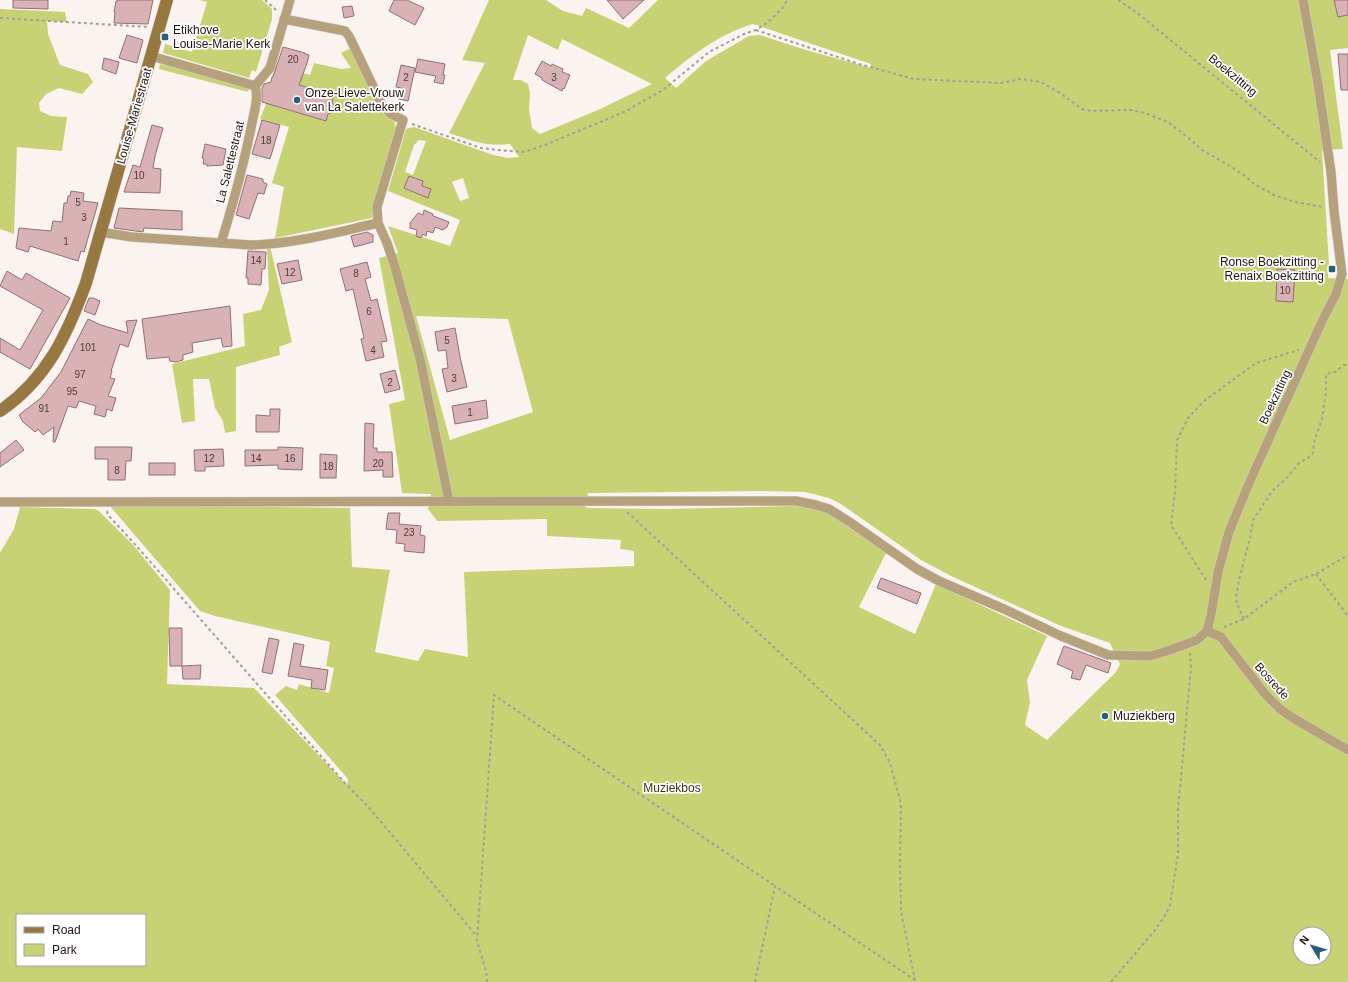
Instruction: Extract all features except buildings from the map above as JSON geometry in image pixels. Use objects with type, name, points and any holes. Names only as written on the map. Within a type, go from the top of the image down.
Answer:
[{"type":"main road","name":"Louise-Mariestraat","points":[[0,411],[25,392],[41,375],[75,314],[90,270],[167,0]]},
{"type":"street","points":[[151,56],[255,86],[270,68],[290,0]]},
{"type":"street","name":"Boekzitting","points":[[1207,631],[1218,572],[1229,532],[1250,481],[1345,274],[1334,211],[1331,172],[1318,84],[1303,0]]},
{"type":"street","points":[[284,19],[345,31],[349,36],[382,106],[391,114],[403,120],[378,207],[378,223],[395,267],[420,359],[449,501]]},
{"type":"street","name":"La Salettestraat","points":[[221,243],[240,176],[256,108],[255,86]]},
{"type":"street","points":[[100,232],[132,236],[265,245],[378,223]]},
{"type":"street","points":[[0,502],[796,501],[829,509],[923,572],[1092,650],[1108,655],[1150,656],[1197,640],[1207,631]]},
{"type":"street","name":"Bosrede","points":[[1207,631],[1221,637],[1265,694],[1280,709],[1348,750]]},
{"type":"path","points":[[265,0],[284,19]]},
{"type":"path","points":[[403,120],[481,148],[524,152],[624,112],[664,90],[709,52],[744,34],[756,30],[768,22],[782,9],[787,0]]},
{"type":"path","name":"Boekzitting","points":[[1118,0],[1136,12],[1331,172]]},
{"type":"path","points":[[0,18],[160,28]]},
{"type":"path","points":[[756,30],[859,64],[914,79],[1001,83],[1021,79],[1041,82],[1060,93],[1082,109],[1091,111],[1131,110],[1145,113],[1168,122],[1202,150],[1230,166],[1254,184],[1274,195],[1295,202],[1321,206],[1334,211]]},
{"type":"path","points":[[1206,586],[1206,579],[1171,525],[1175,492],[1176,440],[1188,418],[1204,401],[1256,363],[1311,347]]},
{"type":"path","points":[[1244,619],[1240,613],[1236,597],[1253,520],[1273,490],[1286,479],[1299,463],[1313,453],[1314,442],[1322,419],[1326,391],[1326,374],[1335,372],[1344,365],[1348,365]]},
{"type":"path","points":[[615,501],[880,745],[890,763],[901,804],[901,911],[915,980]]},
{"type":"path","points":[[103,502],[108,515],[345,783],[371,810],[475,934]]},
{"type":"path","points":[[1207,631],[1224,627],[1244,619],[1293,582],[1316,574],[1348,555]]},
{"type":"path","points":[[1316,574],[1348,616]]},
{"type":"path","points":[[1111,982],[1155,930],[1166,914],[1172,900],[1178,854],[1178,810],[1191,668],[1190,643]]},
{"type":"path","points":[[487,982],[486,971],[476,941],[494,695],[918,982]]},
{"type":"path","points":[[755,982],[775,886]]},
{"type":"green space","points":[[200,0],[262,0],[272,9],[272,19],[256,72],[252,70],[249,78],[163,53],[165,44],[192,52],[207,2]]},
{"type":"green space","name":"Muziekbos","points":[[489,0],[546,0],[563,11],[582,16],[586,8],[629,28],[658,0],[1348,0],[1348,48],[1330,50],[1343,149],[1322,150],[1329,265],[1328,278],[1348,279],[1348,982],[0,982],[0,553],[14,529],[20,507],[95,509],[99,511],[133,545],[170,590],[167,684],[254,688],[347,785],[348,779],[275,695],[286,686],[297,690],[299,684],[329,693],[334,668],[326,666],[330,642],[215,616],[200,611],[109,505],[350,508],[352,567],[390,570],[375,652],[418,661],[425,649],[468,657],[464,572],[634,566],[634,551],[620,549],[621,540],[547,536],[547,519],[437,521],[428,509],[431,494],[402,493],[389,404],[405,400],[379,258],[398,253],[388,226],[450,246],[460,220],[388,191],[406,129],[414,127],[493,155],[508,158],[519,157],[510,144],[486,144],[449,133],[485,63],[462,60]],"holes":[[[753,24],[871,64],[871,68],[806,50],[760,35],[749,36],[706,61],[676,88],[665,78],[685,61],[717,39]],[[528,35],[558,50],[562,39],[652,84],[598,110],[540,134],[532,128],[529,109],[530,93],[528,84],[521,80],[513,80]],[[419,140],[426,141],[413,175],[405,172],[414,145]],[[463,178],[469,198],[460,201],[452,182]],[[416,316],[508,319],[533,412],[450,440]],[[760,491],[805,492],[829,498],[841,504],[921,560],[951,576],[1061,626],[1110,643],[1120,664],[1116,672],[1047,740],[1025,725],[1030,702],[1027,680],[1047,636],[936,584],[915,634],[859,607],[886,553],[829,514],[813,508],[793,506],[666,509],[586,508],[588,493]]]},
{"type":"green space","points":[[0,9],[65,12],[67,22],[47,21],[48,34],[60,65],[88,74],[93,82],[82,94],[59,88],[46,94],[39,103],[40,111],[51,116],[67,117],[62,151],[17,147],[14,234],[0,229]]},
{"type":"green space","points":[[351,48],[380,109],[394,119],[396,129],[388,154],[372,218],[275,238],[284,187],[272,183],[289,127],[260,119],[266,104],[265,103],[326,121],[328,114],[334,112],[335,107],[332,102],[334,95],[272,77],[276,65],[310,75],[314,63],[341,69],[351,68],[341,53]]},
{"type":"green space","points":[[160,64],[249,87],[248,92],[159,69]]},
{"type":"green space","points":[[267,248],[271,250],[292,342],[279,347],[280,355],[236,367],[236,431],[225,433],[223,421],[215,408],[209,379],[193,379],[195,421],[182,423],[172,364],[245,346],[243,314],[261,310],[269,290]]},
{"type":"place","name":"Etikhove Louise-Marie Kerk","points":[[165,37]]},
{"type":"place","name":"Onze-Lieve-Vrouw van La Salettekerk","points":[[297,100]]},
{"type":"place","name":"Ronse Boekzitting - Renaix Boekzitting","points":[[1332,269]]},
{"type":"place","name":"Muziekberg","points":[[1105,716]]}]
